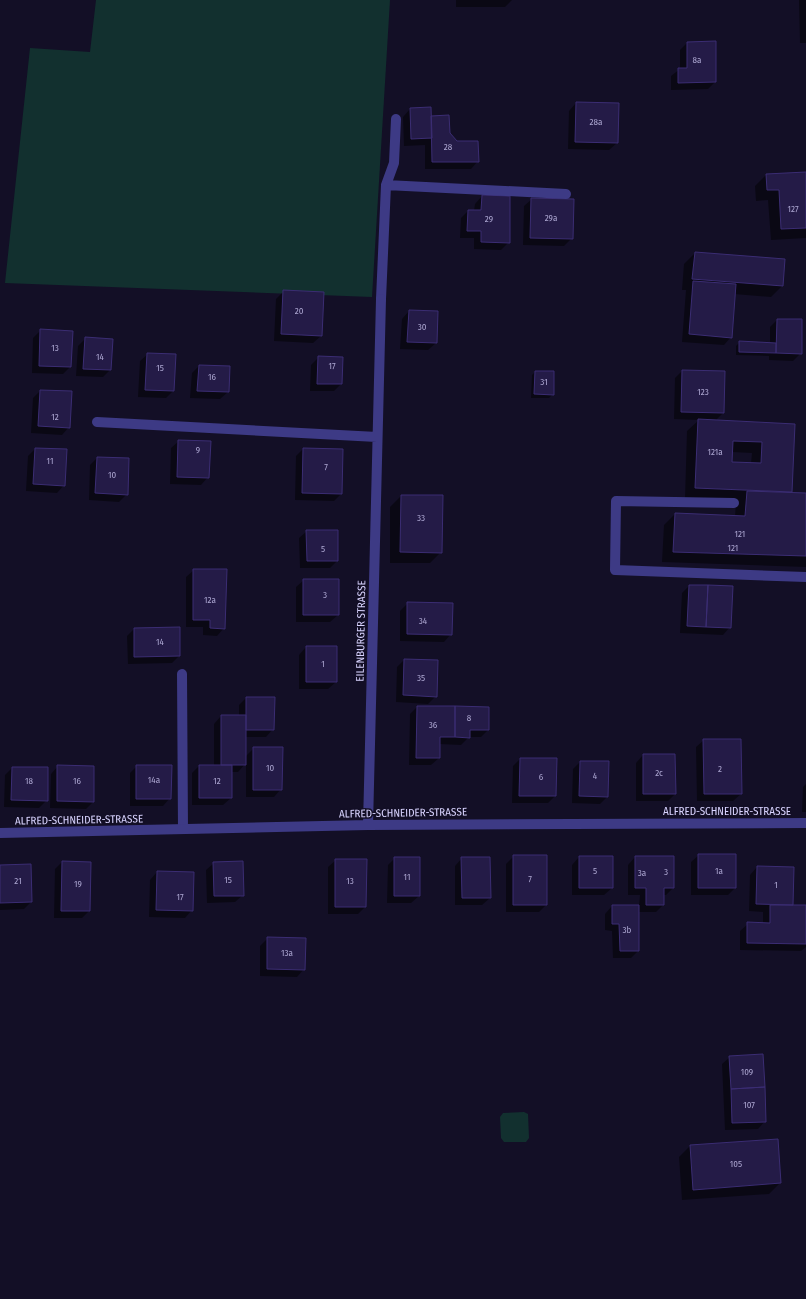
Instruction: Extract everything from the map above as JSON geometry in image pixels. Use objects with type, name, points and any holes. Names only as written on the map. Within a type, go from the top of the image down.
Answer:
[{"type":"street","name":"EILENBURGER STRASSE","points":[[368,825],[381,299],[386,185],[394,162],[396,119]]},
{"type":"street","points":[[386,185],[566,194]]},
{"type":"street","points":[[97,422],[377,437]]},
{"type":"street","points":[[734,503],[616,501],[615,570],[806,577]]},
{"type":"street","points":[[182,674],[183,829]]},
{"type":"street","name":"ALFRED-SCHNEIDER-STRASSE","points":[[0,834],[368,825],[806,823]]},
{"type":"green space","points":[[96,0],[390,0],[372,297],[5,283],[30,48],[90,52]]},
{"type":"green space","points":[[524,1112],[528,1114],[529,1138],[526,1142],[504,1142],[501,1138],[500,1117],[503,1113]]},
{"type":"building","points":[[716,41],[716,82],[678,83],[678,68],[687,68],[687,42]]},
{"type":"building","points":[[576,102],[619,103],[618,143],[575,142]]},
{"type":"building","points":[[431,107],[432,138],[411,139],[410,108]]},
{"type":"building","points":[[449,115],[450,133],[457,141],[478,141],[479,162],[432,162],[431,116]]},
{"type":"building","points":[[806,172],[806,228],[781,229],[779,190],[767,190],[766,174]]},
{"type":"building","points":[[482,195],[510,196],[510,243],[481,242],[481,231],[467,231],[468,210],[481,210]]},
{"type":"building","points":[[531,198],[574,199],[573,239],[530,238]]},
{"type":"building","points":[[695,252],[785,259],[783,286],[692,279]]},
{"type":"building","points":[[693,281],[736,284],[732,338],[689,334]]},
{"type":"building","points":[[283,290],[324,292],[322,336],[281,334]]},
{"type":"building","points":[[409,310],[438,311],[437,343],[407,342]]},
{"type":"building","points":[[777,319],[802,319],[802,354],[776,353]]},
{"type":"building","points":[[40,329],[73,331],[71,367],[39,366]]},
{"type":"building","points":[[85,337],[113,339],[111,370],[83,369]]},
{"type":"building","points":[[739,341],[776,343],[776,353],[739,352]]},
{"type":"building","points":[[147,353],[176,354],[174,391],[145,390]]},
{"type":"building","points":[[318,356],[343,357],[342,384],[317,384]]},
{"type":"building","points":[[199,365],[230,366],[229,392],[197,391]]},
{"type":"building","points":[[682,370],[725,371],[724,413],[681,412]]},
{"type":"building","points":[[535,371],[554,371],[554,395],[534,394]]},
{"type":"building","points":[[40,390],[72,391],[70,428],[38,426]]},
{"type":"building","points":[[698,419],[795,424],[792,492],[695,488]],"holes":[[[733,441],[762,442],[761,463],[732,462]]]},
{"type":"building","points":[[178,440],[211,441],[209,478],[177,477]]},
{"type":"building","points":[[35,448],[67,449],[65,486],[33,484]]},
{"type":"building","points":[[303,448],[343,449],[342,494],[302,493]]},
{"type":"building","points":[[97,457],[129,458],[128,495],[95,493]]},
{"type":"building","points":[[747,491],[806,493],[806,556],[673,552],[675,513],[745,516]]},
{"type":"building","points":[[401,495],[443,495],[442,553],[400,552]]},
{"type":"building","points":[[306,530],[338,530],[338,561],[307,561]]},
{"type":"building","points":[[193,569],[227,569],[225,629],[210,628],[210,620],[193,620]]},
{"type":"building","points":[[303,579],[339,579],[339,615],[303,615]]},
{"type":"building","points":[[689,585],[708,585],[706,627],[687,626]]},
{"type":"building","points":[[708,585],[733,586],[731,628],[706,627]]},
{"type":"building","points":[[407,602],[453,603],[452,635],[407,634]]},
{"type":"building","points":[[180,627],[180,656],[134,657],[134,628]]},
{"type":"building","points":[[306,646],[337,646],[337,682],[306,682]]},
{"type":"building","points":[[404,659],[438,660],[437,697],[403,695]]},
{"type":"building","points":[[246,697],[275,697],[274,730],[246,730]]},
{"type":"building","points":[[417,706],[455,706],[455,737],[440,737],[440,758],[416,758]]},
{"type":"building","points":[[455,706],[489,707],[489,730],[470,730],[470,738],[455,737]]},
{"type":"building","points":[[221,715],[246,715],[246,765],[221,765]]},
{"type":"building","points":[[703,739],[741,739],[742,794],[704,794]]},
{"type":"building","points":[[253,747],[283,747],[282,790],[253,790]]},
{"type":"building","points":[[643,754],[675,754],[676,794],[643,794]]},
{"type":"building","points":[[520,758],[557,758],[556,796],[519,796]]},
{"type":"building","points":[[580,761],[609,761],[608,797],[579,796]]},
{"type":"building","points":[[57,765],[94,766],[94,802],[57,801]]},
{"type":"building","points":[[136,765],[172,765],[171,799],[136,799]]},
{"type":"building","points":[[199,765],[232,765],[232,798],[199,798]]},
{"type":"building","points":[[12,767],[48,767],[48,801],[11,800]]},
{"type":"building","points":[[698,854],[736,854],[736,888],[698,888]]},
{"type":"building","points":[[513,855],[547,855],[547,905],[513,905]]},
{"type":"building","points":[[579,856],[613,856],[613,888],[579,888]]},
{"type":"building","points":[[635,856],[674,856],[674,888],[664,888],[664,905],[646,905],[646,888],[635,888]]},
{"type":"building","points":[[394,857],[420,857],[420,896],[394,896]]},
{"type":"building","points":[[461,857],[490,857],[491,898],[462,898]]},
{"type":"building","points":[[335,859],[367,859],[366,907],[335,907]]},
{"type":"building","points":[[62,861],[91,862],[90,911],[61,911]]},
{"type":"building","points":[[243,861],[244,896],[214,896],[213,862]]},
{"type":"building","points":[[31,864],[32,902],[0,903],[0,865]]},
{"type":"building","points":[[757,866],[794,867],[793,905],[756,904]]},
{"type":"building","points":[[157,871],[194,872],[193,911],[156,910]]},
{"type":"building","points":[[612,905],[639,905],[639,951],[620,951],[619,924],[612,924]]},
{"type":"building","points":[[770,905],[806,905],[806,944],[747,943],[747,922],[770,923]]},
{"type":"building","points":[[267,937],[306,938],[305,970],[267,969]]},
{"type":"building","points":[[763,1054],[765,1087],[731,1089],[729,1056]]},
{"type":"building","points":[[765,1087],[766,1122],[732,1123],[731,1089]]},
{"type":"building","points":[[778,1139],[781,1183],[693,1190],[690,1145]]}]
